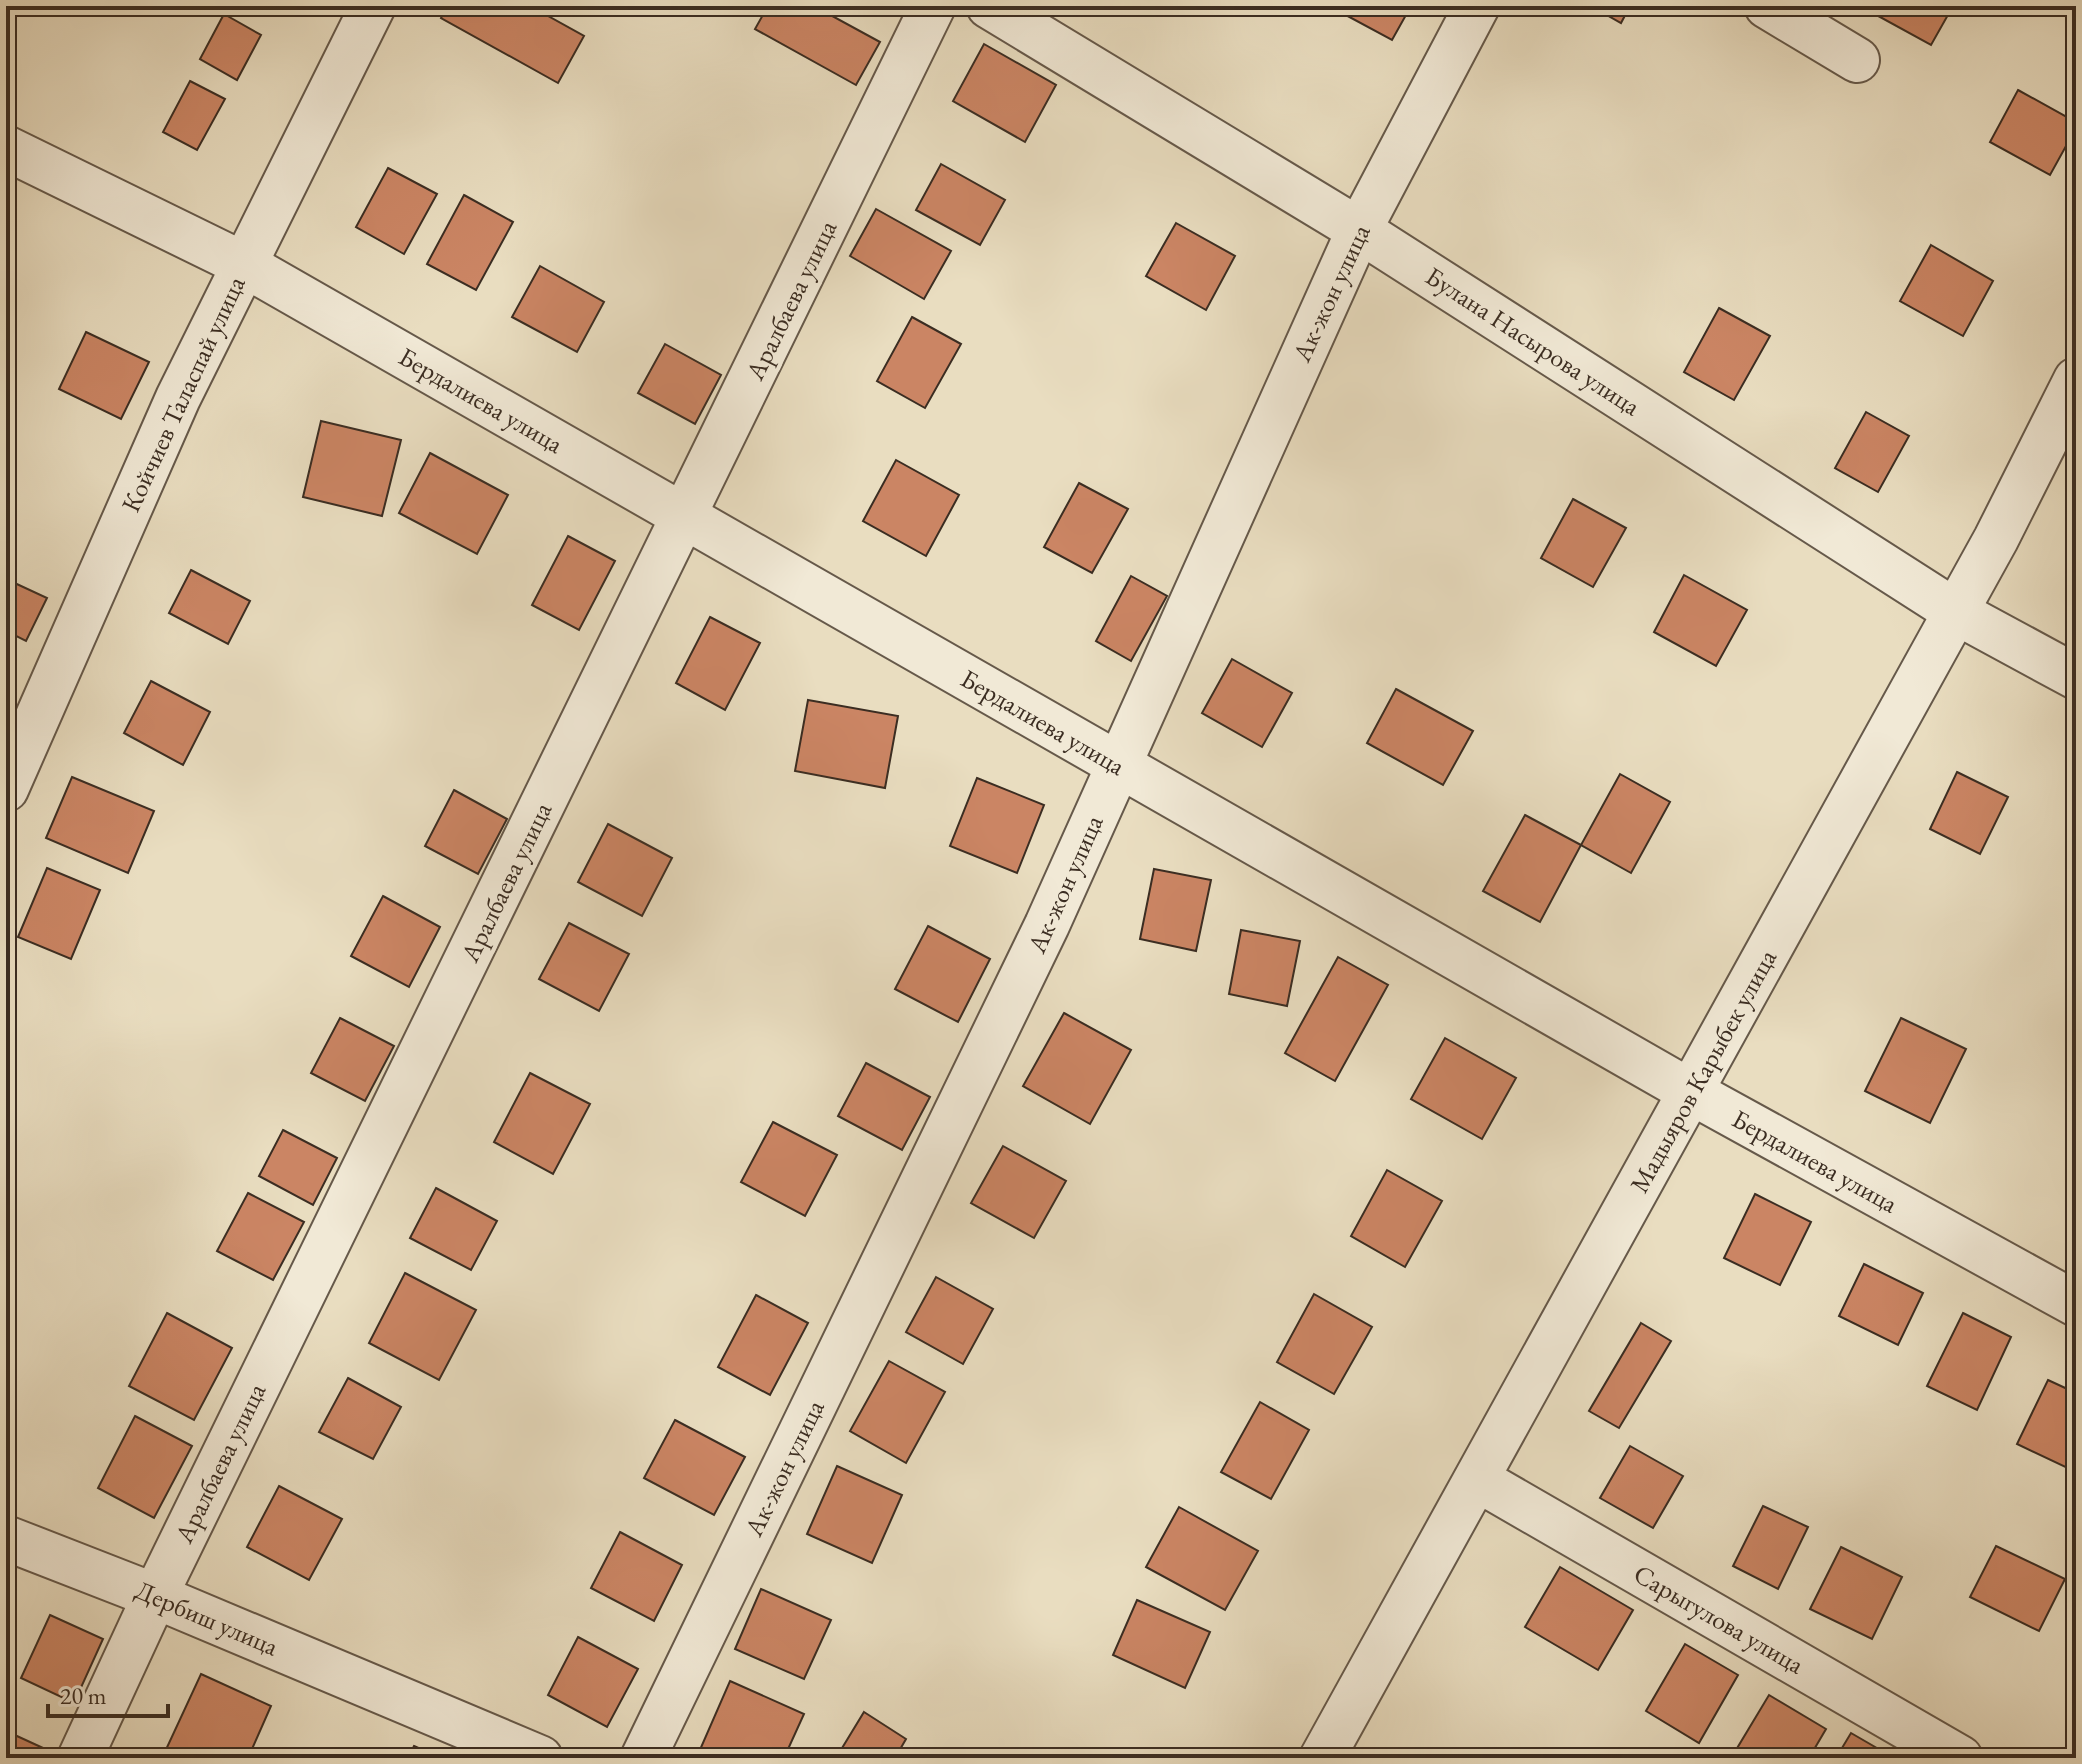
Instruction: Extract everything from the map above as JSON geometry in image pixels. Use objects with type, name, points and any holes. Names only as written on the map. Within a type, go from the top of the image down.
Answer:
[{"type":"street","name":"Койчиев Таласпай улица","points":[[6,789],[178,398],[373,6]]},
{"type":"street","name":"Аралбаева улица","points":[[80,1758],[155,1596],[933,6]]},
{"type":"street","name":"Булана Насырова улица","points":[[989,6],[1359,230],[1956,612],[2076,677]]},
{"type":"street","name":"Ак-жон улица","points":[[643,1758],[1047,925],[1359,230],[1477,6]]},
{"type":"street","points":[[1767,6],[1857,60]]},
{"type":"street","name":"Бердалиева улица","points":[[6,148],[245,265],[1691,1092],[2076,1304]]},
{"type":"street","name":"Мадыяров Карыбек улица","points":[[1322,1758],[1996,539],[2076,380]]},
{"type":"street","name":"Сарыгулова улица","points":[[1477,1479],[1960,1758]]},
{"type":"street","name":"Дербиш улица","points":[[6,1538],[155,1596],[540,1758]]},
{"type":"building","points":[[447,6],[530,6],[584,36],[558,83],[441,18]]},
{"type":"building","points":[[768,6],[814,6],[880,42],[856,85],[755,29]]},
{"type":"building","points":[[1329,6],[1411,6],[1392,40]]},
{"type":"building","points":[[1591,6],[1630,6],[1621,23]]},
{"type":"building","points":[[1860,6],[1953,6],[1931,45]]},
{"type":"building","points":[[224,14],[261,35],[237,80],[200,59]]},
{"type":"building","points":[[984,44],[1056,85],[1025,142],[953,101]]},
{"type":"building","points":[[190,81],[225,99],[197,150],[163,132]]},
{"type":"building","points":[[2018,90],[2076,122],[2076,128],[2050,175],[1990,142]]},
{"type":"building","points":[[941,164],[1005,200],[980,245],[916,210]]},
{"type":"building","points":[[388,168],[437,194],[404,254],[356,227]]},
{"type":"building","points":[[464,195],[513,222],[476,290],[427,264]]},
{"type":"building","points":[[876,209],[951,251],[924,299],[850,256]]},
{"type":"building","points":[[1176,223],[1235,256],[1206,310],[1146,276]]},
{"type":"building","points":[[1931,245],[1993,281],[1963,336],[1900,301]]},
{"type":"building","points":[[540,266],[604,302],[577,352],[512,317]]},
{"type":"building","points":[[1719,308],[1770,336],[1734,400],[1684,372]]},
{"type":"building","points":[[912,317],[961,344],[925,408],[877,381]]},
{"type":"building","points":[[86,332],[149,362],[121,419],[59,389]]},
{"type":"building","points":[[665,344],[721,375],[695,424],[638,393]]},
{"type":"building","points":[[1866,412],[1909,436],[1878,492],[1835,468]]},
{"type":"building","points":[[321,421],[401,440],[382,516],[303,497]]},
{"type":"building","points":[[430,453],[508,495],[477,554],[399,513]]},
{"type":"building","points":[[896,460],[959,495],[926,556],[863,521]]},
{"type":"building","points":[[1079,483],[1128,509],[1092,573],[1044,547]]},
{"type":"building","points":[[1573,499],[1626,528],[1593,587],[1541,558]]},
{"type":"building","points":[[568,536],[615,561],[579,630],[532,605]]},
{"type":"building","points":[[191,570],[250,601],[228,644],[169,613]]},
{"type":"building","points":[[1684,575],[1747,610],[1716,666],[1654,632]]},
{"type":"building","points":[[1131,576],[1167,596],[1131,661],[1096,641]]},
{"type":"building","points":[[6,579],[47,598],[26,641],[6,631]]},
{"type":"building","points":[[710,617],[760,643],[725,710],[676,683]]},
{"type":"building","points":[[1232,659],[1292,693],[1262,747],[1202,713]]},
{"type":"building","points":[[151,681],[210,712],[183,765],[124,733]]},
{"type":"building","points":[[1396,689],[1473,731],[1443,785],[1367,743]]},
{"type":"building","points":[[808,700],[898,716],[885,788],[795,771]]},
{"type":"building","points":[[1957,772],[2008,797],[1980,854],[1930,829]]},
{"type":"building","points":[[1620,774],[1670,802],[1631,873],[1581,845]]},
{"type":"building","points":[[72,777],[154,811],[128,873],[46,838]]},
{"type":"building","points":[[977,778],[1044,805],[1017,873],[950,846]]},
{"type":"building","points":[[454,790],[507,819],[478,874],[425,846]]},
{"type":"building","points":[[1525,815],[1581,845],[1540,922],[1483,891]]},
{"type":"building","points":[[608,824],[672,858],[642,916],[578,882]]},
{"type":"building","points":[[47,868],[100,890],[71,959],[18,937]]},
{"type":"building","points":[[1154,869],[1211,880],[1196,951],[1140,939]]},
{"type":"building","points":[[383,896],[440,927],[409,987],[351,956]]},
{"type":"building","points":[[569,923],[629,954],[599,1011],[539,979]]},
{"type":"building","points":[[928,926],[990,959],[958,1022],[895,989]]},
{"type":"building","points":[[1241,930],[1300,941],[1287,1006],[1229,994]]},
{"type":"building","points":[[1338,957],[1388,985],[1335,1081],[1285,1053]]},
{"type":"building","points":[[1064,1013],[1131,1050],[1090,1124],[1023,1086]]},
{"type":"building","points":[[340,1018],[394,1046],[365,1101],[311,1073]]},
{"type":"building","points":[[1901,1018],[1966,1049],[1930,1123],[1865,1091]]},
{"type":"building","points":[[1445,1038],[1516,1078],[1482,1139],[1411,1099]]},
{"type":"building","points":[[866,1063],[930,1097],[902,1150],[838,1116]]},
{"type":"building","points":[[530,1073],[590,1104],[553,1174],[494,1142]]},
{"type":"building","points":[[773,1122],[837,1155],[805,1216],[741,1182]]},
{"type":"building","points":[[283,1130],[337,1158],[313,1205],[259,1176]]},
{"type":"building","points":[[1003,1146],[1066,1181],[1034,1238],[971,1203]]},
{"type":"building","points":[[1387,1170],[1442,1201],[1405,1267],[1351,1236]]},
{"type":"building","points":[[436,1188],[497,1221],[471,1270],[410,1238]]},
{"type":"building","points":[[248,1193],[304,1222],[273,1280],[217,1251]]},
{"type":"building","points":[[1755,1194],[1811,1222],[1780,1285],[1724,1258]]},
{"type":"building","points":[[1864,1264],[1923,1293],[1898,1345],[1839,1316]]},
{"type":"building","points":[[405,1273],[476,1310],[439,1380],[369,1343]]},
{"type":"building","points":[[936,1277],[993,1309],[963,1364],[906,1332]]},
{"type":"building","points":[[1314,1294],[1372,1327],[1334,1394],[1277,1362]]},
{"type":"building","points":[[756,1295],[808,1323],[770,1395],[718,1367]]},
{"type":"building","points":[[167,1313],[232,1348],[194,1420],[129,1386]]},
{"type":"building","points":[[1963,1313],[2011,1337],[1977,1410],[1927,1386]]},
{"type":"building","points":[[1641,1323],[1671,1341],[1619,1428],[1589,1411]]},
{"type":"building","points":[[889,1361],[945,1392],[906,1463],[850,1431]]},
{"type":"building","points":[[348,1378],[401,1407],[373,1459],[319,1432]]},
{"type":"building","points":[[2048,1380],[2076,1393],[2076,1472],[2017,1444]]},
{"type":"building","points":[[1260,1402],[1309,1430],[1271,1499],[1221,1472]]},
{"type":"building","points":[[135,1416],[192,1446],[154,1518],[98,1488]]},
{"type":"building","points":[[675,1420],[745,1457],[714,1515],[644,1478]]},
{"type":"building","points":[[1630,1446],[1683,1476],[1653,1528],[1600,1498]]},
{"type":"building","points":[[837,1466],[902,1495],[872,1563],[807,1534]]},
{"type":"building","points":[[279,1486],[342,1519],[309,1580],[247,1547]]},
{"type":"building","points":[[1763,1506],[1808,1527],[1778,1589],[1733,1566]]},
{"type":"building","points":[[1179,1507],[1258,1551],[1225,1610],[1146,1567]]},
{"type":"building","points":[[620,1532],[682,1565],[654,1621],[591,1588]]},
{"type":"building","points":[[1996,1546],[2065,1579],[2039,1631],[1970,1597]]},
{"type":"building","points":[[1841,1547],[1902,1577],[1872,1639],[1810,1609]]},
{"type":"building","points":[[1560,1567],[1633,1610],[1598,1670],[1525,1627]]},
{"type":"building","points":[[761,1589],[831,1620],[804,1679],[735,1649]]},
{"type":"building","points":[[1137,1600],[1210,1632],[1185,1688],[1113,1655]]},
{"type":"building","points":[[50,1615],[103,1639],[74,1703],[21,1678]]},
{"type":"building","points":[[578,1637],[638,1669],[607,1727],[548,1695]]},
{"type":"building","points":[[1685,1644],[1738,1675],[1699,1743],[1646,1711]]},
{"type":"building","points":[[201,1674],[271,1706],[248,1758],[163,1756]]},
{"type":"building","points":[[730,1681],[804,1714],[784,1758],[712,1758],[699,1752]]},
{"type":"building","points":[[1769,1695],[1826,1729],[1809,1758],[1750,1758],[1736,1750]]},
{"type":"building","points":[[864,1712],[906,1739],[895,1758],[836,1758]]},
{"type":"building","points":[[6,1731],[54,1753],[51,1758],[6,1758]]},
{"type":"building","points":[[1851,1733],[1894,1758],[1836,1758]]},
{"type":"building","points":[[414,1746],[441,1758],[408,1758]]}]
